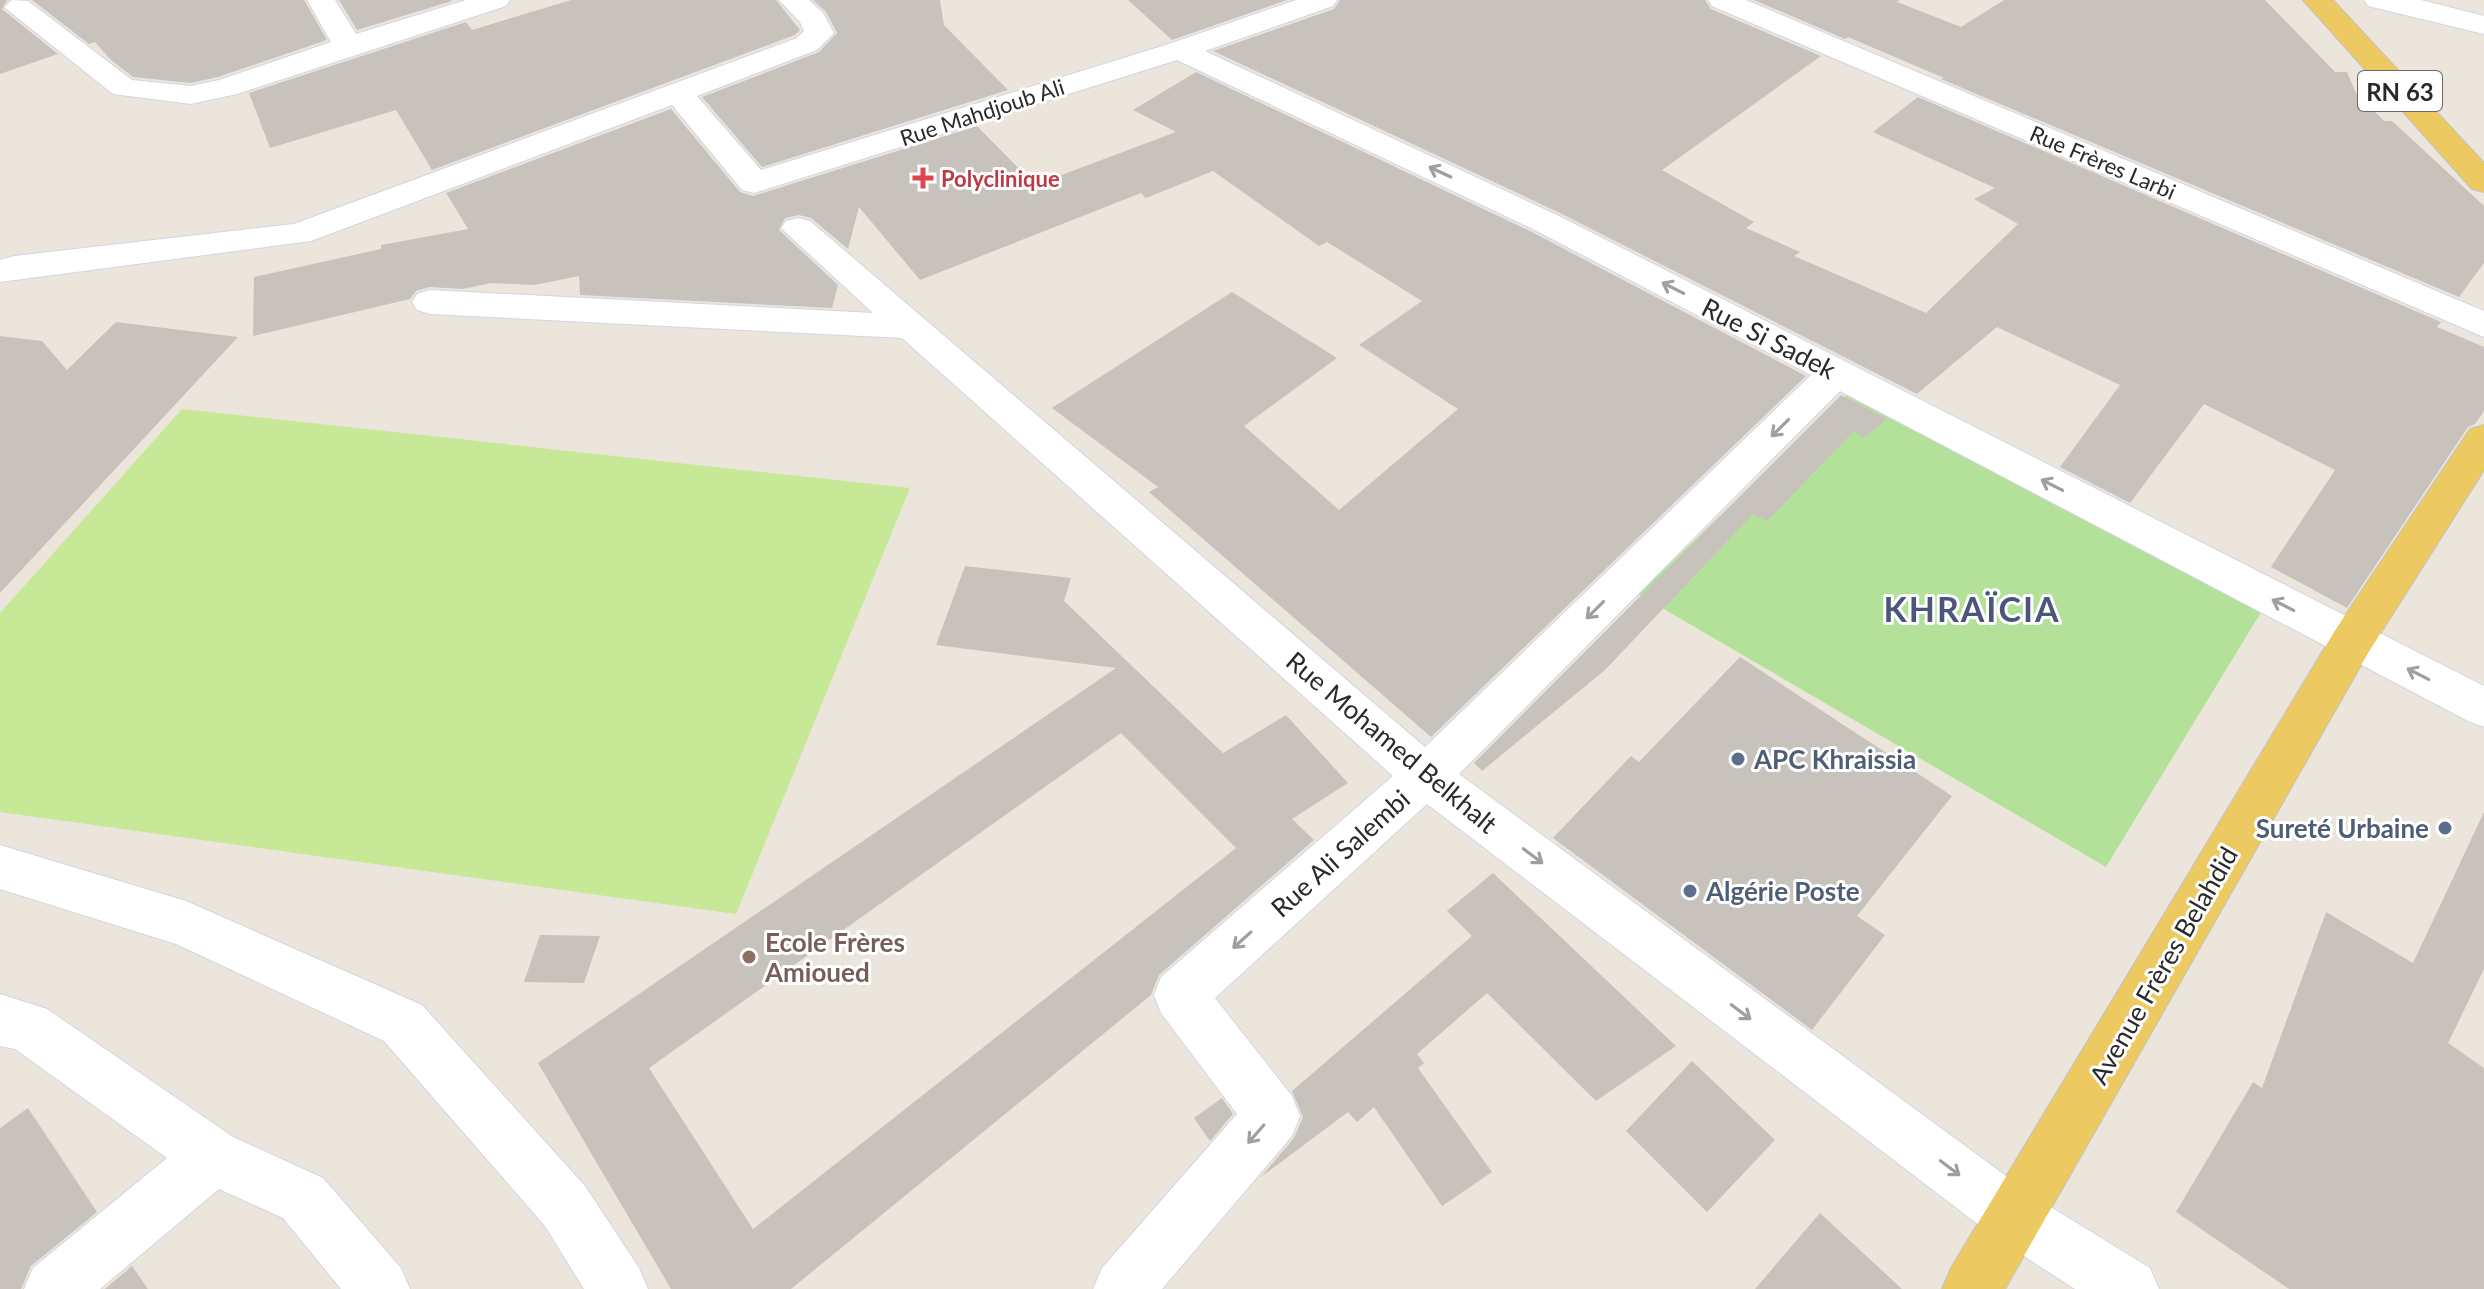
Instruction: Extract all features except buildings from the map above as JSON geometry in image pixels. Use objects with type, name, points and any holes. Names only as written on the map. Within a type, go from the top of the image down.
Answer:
[{"type":"main road","name":"RN 63","points":[[2317,0],[2484,182]]},
{"type":"main road","name":"Avenue Frères Belahdid","points":[[1972,1289],[2352,641],[2484,439]]},
{"type":"street","points":[[321,0],[348,46]]},
{"type":"street","points":[[25,2],[124,88],[191,95],[226,88],[496,0]]},
{"type":"street","points":[[0,271],[299,234],[807,44],[819,33],[813,19],[793,0]]},
{"type":"street","name":"Rue Mahdjoub Ali","points":[[677,91],[754,183],[1179,50],[1323,0]]},
{"type":"street","name":"Rue Frères Larbi","points":[[1722,0],[2484,325]]},
{"type":"street","points":[[2378,0],[2484,25]]},
{"type":"street","points":[[2438,12],[2484,52]]},
{"type":"street","name":"Rue Si Sadek","points":[[1179,50],[1545,222],[2484,708]]},
{"type":"street","name":"Rue Mohamed Belkhalt","points":[[798,228],[1426,776],[2016,1218],[2129,1289]]},
{"type":"street","points":[[430,302],[911,327]]},
{"type":"street","name":"Rue Ali Salembi","points":[[1123,1289],[1272,1116],[1180,995],[1426,776],[1836,373]]},
{"type":"street","points":[[0,867],[186,924],[403,1023],[565,1206],[618,1289]]},
{"type":"street","points":[[0,1020],[28,1027],[213,1157],[303,1198],[380,1289]]},
{"type":"street","points":[[54,1289],[213,1157]]},
{"type":"green space","points":[[1849,393],[2263,609],[2106,867],[1638,594]]},
{"type":"green space","points":[[182,409],[910,488],[736,914],[0,812],[0,613]]},
{"type":"place","name":"Polyclinique","points":[[923,178]]},
{"type":"place","name":"APC Khraissia","points":[[1738,759]]},
{"type":"place","name":"Sureté Urbaine","points":[[2445,828]]},
{"type":"place","name":"Algérie Poste","points":[[1690,891]]},
{"type":"place","name":"Ecole Frères Amioued","points":[[749,957]]},
{"type":"district","name":"KHRAÏCIA","points":[[1972,608]]}]
